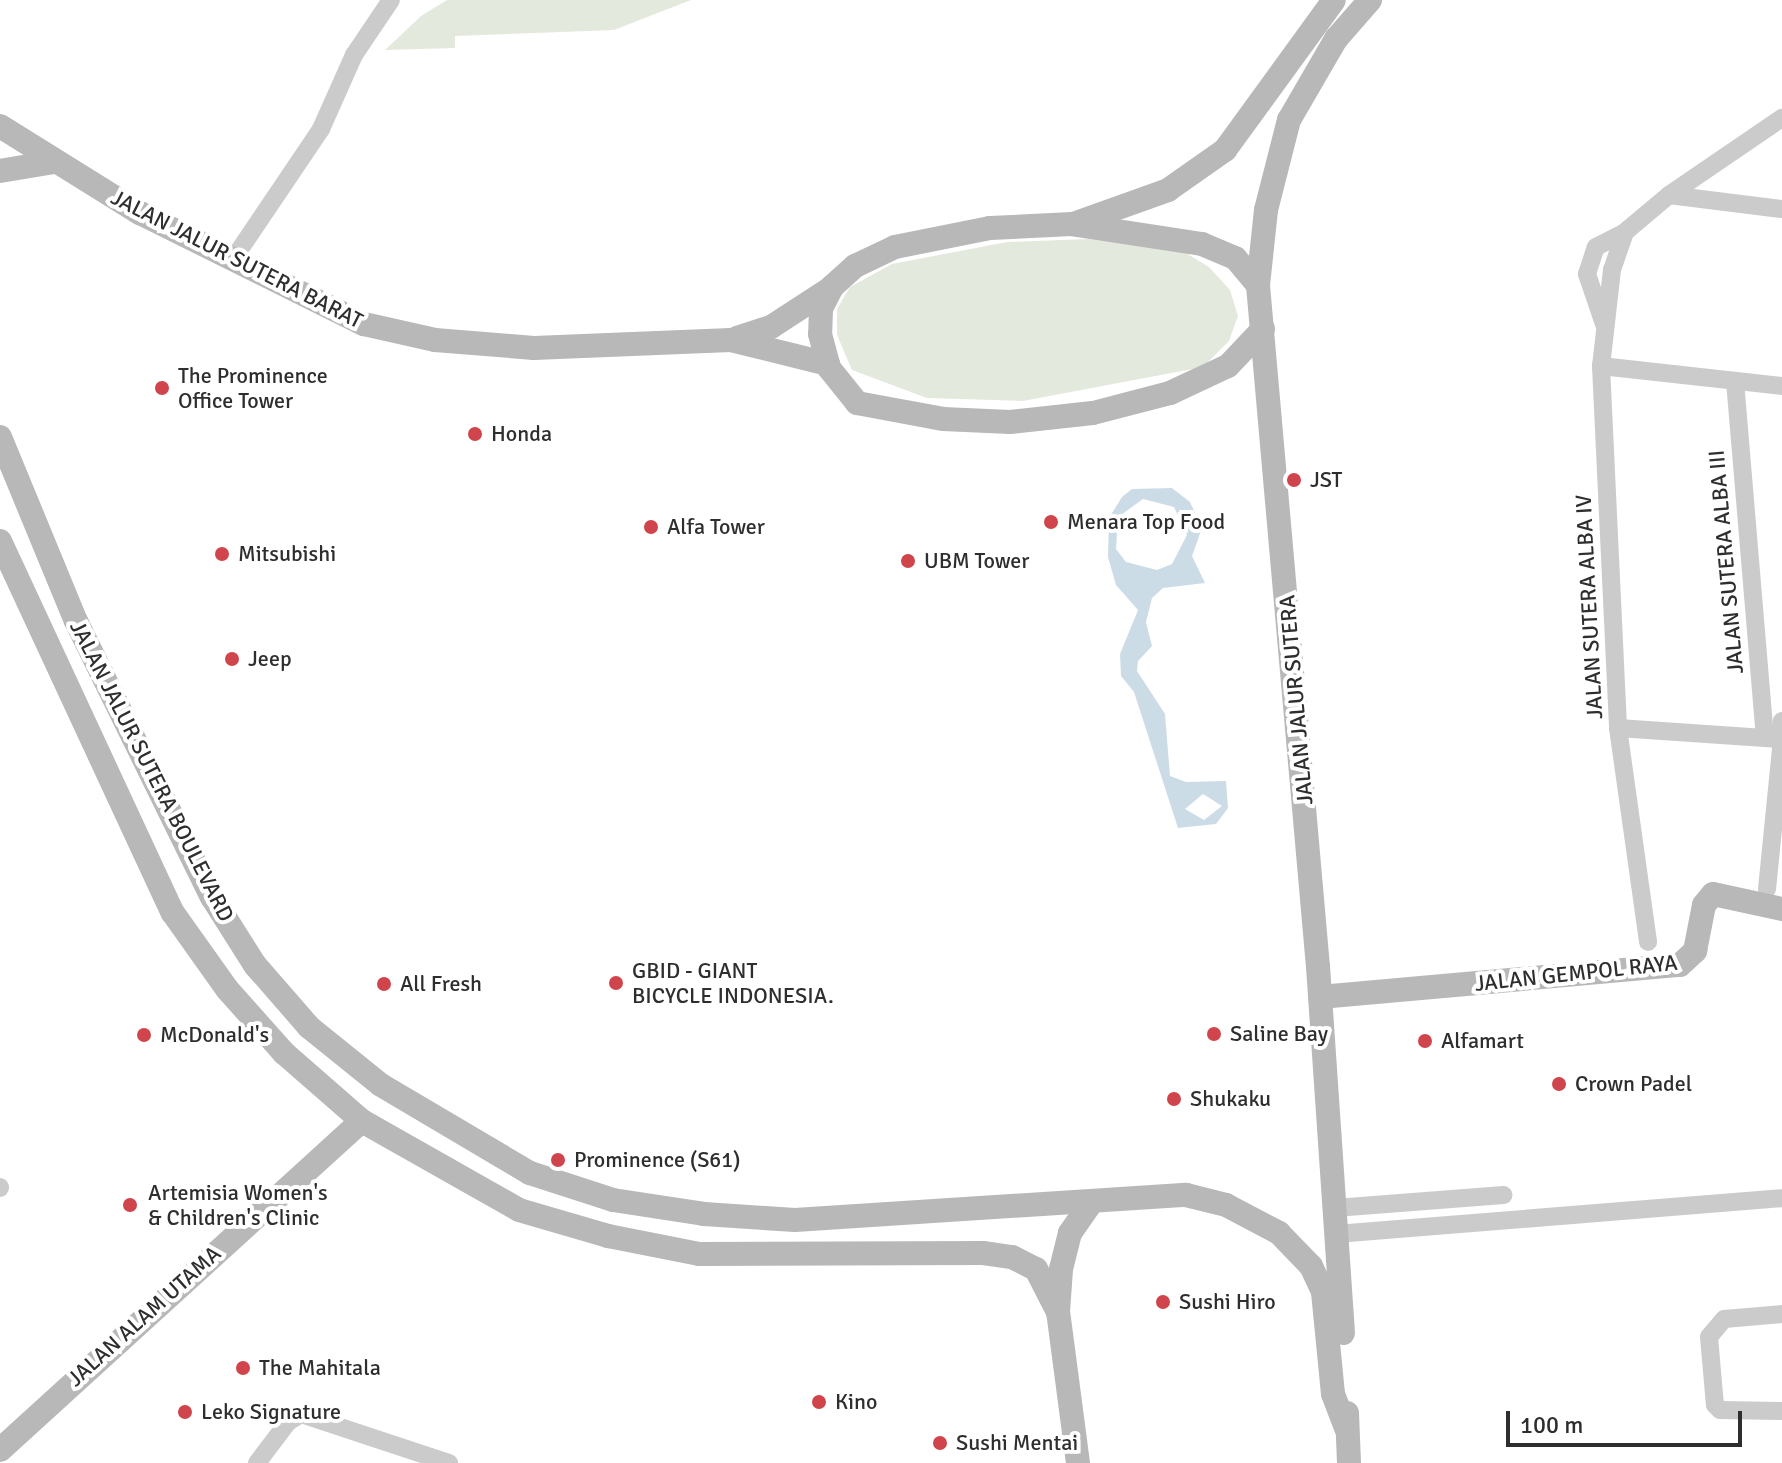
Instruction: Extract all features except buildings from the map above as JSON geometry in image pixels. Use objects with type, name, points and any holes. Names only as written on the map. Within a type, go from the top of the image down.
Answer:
[{"type":"main road","points":[[1072,224],[1168,190],[1225,150],[1334,0]]},
{"type":"main road","name":"JALAN JALUR SUTERA","points":[[1349,1463],[1320,997],[1258,285],[1266,210],[1289,120],[1329,49],[1370,0]]},
{"type":"main road","points":[[0,110],[6,130]]},
{"type":"main road","name":"JALAN JALUR SUTERA BARAT","points":[[6,130],[54,162],[232,261],[364,324],[435,340],[534,348],[731,340],[771,327],[832,287],[855,266],[895,247],[990,228],[1072,224]]},
{"type":"main road","points":[[0,171],[54,162]]},
{"type":"main road","points":[[1072,224],[1202,244],[1235,258],[1258,285]]},
{"type":"main road","points":[[832,287],[821,309],[828,364],[857,403],[878,410],[1010,422],[1093,413],[1207,379],[1240,356],[1263,329]]},
{"type":"main road","name":"JALAN JALUR SUTERA BARAT","points":[[731,340],[828,364]]},
{"type":"main road","name":"JALAN JALUR SUTERA BOULEVARD","points":[[0,437],[76,621],[212,897],[255,965],[309,1027],[381,1085],[530,1173],[613,1200],[795,1220],[1092,1202]]},
{"type":"main road","name":"JALAN JALUR SUTERA BOULEVARD","points":[[0,541],[173,913],[227,989],[275,1043],[362,1121],[519,1210],[608,1236],[715,1255],[983,1253],[1012,1257],[1036,1269],[1058,1312]]},
{"type":"main road","name":"JALAN GEMPOL RAYA","points":[[1320,997],[1680,965],[1695,951],[1704,905],[1713,894],[1775,899]]},
{"type":"main road","name":"JALAN ALAM UTAMA","points":[[0,1450],[362,1121]]},
{"type":"main road","name":"JALAN JALUR SUTERA","points":[[1092,1202],[1186,1195],[1226,1205],[1279,1233],[1311,1266],[1323,1292],[1333,1394],[1346,1428]]},
{"type":"main road","points":[[1078,1463],[1058,1312],[1061,1269],[1070,1233],[1092,1202]]},
{"type":"street","points":[[232,261],[321,129],[354,55],[391,0]]},
{"type":"street","name":"JALAN SUTERA ALBA IV","points":[[1604,324],[1590,292],[1587,265],[1601,243],[1625,232],[1669,195],[1782,118]]},
{"type":"street","points":[[1669,195],[1782,209]]},
{"type":"street","name":"JALAN SUTERA ALBA IV","points":[[1625,232],[1616,254],[1604,324],[1601,366],[1618,728],[1777,734]]},
{"type":"street","points":[[1601,366],[1782,386]]},
{"type":"street","name":"JALAN SUTERA ALBA III","points":[[1735,381],[1777,734],[1775,899]]},
{"type":"street","points":[[1618,728],[1648,942]]},
{"type":"street","points":[[1335,1208],[1503,1195]]},
{"type":"street","points":[[1336,1234],[1782,1198]]},
{"type":"street","points":[[1782,1314],[1724,1319],[1709,1337],[1715,1405],[1720,1410],[1782,1411]]},
{"type":"street","points":[[257,1463],[288,1422],[301,1414],[449,1463]]},
{"type":"shaded area","points":[[447,0],[691,0],[614,30],[455,36],[455,48],[385,50],[421,16]]},
{"type":"shaded area","points":[[1088,239],[1184,252],[1209,267],[1230,290],[1238,316],[1229,341],[1203,367],[1023,401],[927,398],[852,370],[837,335],[837,309],[850,287],[892,264],[1007,242]]},
{"type":"shaded area","points":[[1172,488],[1190,502],[1202,528],[1192,556],[1205,583],[1163,588],[1152,598],[1146,622],[1152,646],[1138,661],[1137,671],[1165,714],[1170,776],[1186,782],[1226,781],[1228,808],[1216,824],[1178,828],[1134,692],[1121,676],[1120,654],[1138,610],[1116,585],[1108,557],[1109,518],[1122,497],[1132,489]],"holes":[[[1143,499],[1174,507],[1187,535],[1172,564],[1157,570],[1126,562],[1116,549],[1118,517]],[[1203,794],[1222,806],[1204,820],[1185,809]]]},
{"type":"place","name":"The Prominence Office Tower","points":[[162,388]]},
{"type":"place","name":"Honda","points":[[475,434]]},
{"type":"place","name":"JST","points":[[1294,480]]},
{"type":"place","name":"Menara Top Food","points":[[1051,522]]},
{"type":"place","name":"Alfa Tower","points":[[651,527]]},
{"type":"place","name":"Mitsubishi","points":[[222,554]]},
{"type":"place","name":"UBM Tower","points":[[908,561]]},
{"type":"place","name":"Jeep","points":[[232,659]]},
{"type":"place","name":"GBID - GIANT BICYCLE INDONESIA.","points":[[616,983]]},
{"type":"place","name":"All Fresh","points":[[384,984]]},
{"type":"place","name":"Saline Bay","points":[[1214,1034]]},
{"type":"place","name":"McDonald's","points":[[144,1035]]},
{"type":"place","name":"Alfamart","points":[[1425,1041]]},
{"type":"place","name":"Crown Padel","points":[[1559,1084]]},
{"type":"place","name":"Shukaku","points":[[1174,1099]]},
{"type":"place","name":"Prominence (S61)","points":[[558,1160]]},
{"type":"place","name":"Artemisia Women's & Children's Clinic","points":[[130,1205]]},
{"type":"place","name":"Sushi Hiro","points":[[1163,1302]]},
{"type":"place","name":"The Mahitala","points":[[243,1368]]},
{"type":"place","name":"Kino","points":[[819,1402]]},
{"type":"place","name":"Leko Signature","points":[[185,1412]]},
{"type":"place","name":"Sushi Mentai","points":[[940,1443]]}]
